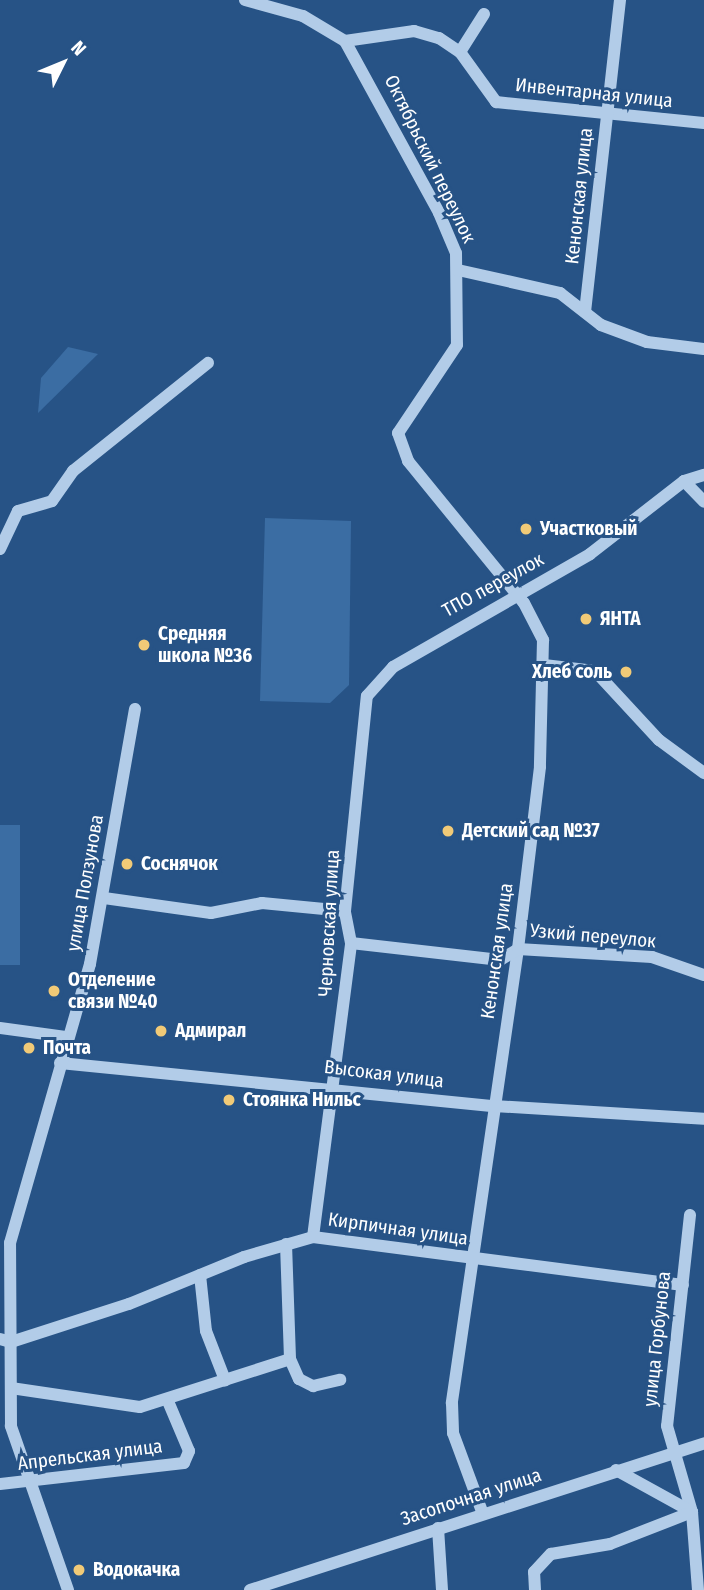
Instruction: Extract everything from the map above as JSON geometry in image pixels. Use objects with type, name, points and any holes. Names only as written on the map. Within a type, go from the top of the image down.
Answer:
[{"type":"street","points":[[245,0],[303,16],[345,41]]},
{"type":"street","name":"Кенонская улица","points":[[585,312],[620,0]]},
{"type":"street","points":[[460,52],[484,14]]},
{"type":"street","name":"Инвентарная улица","points":[[345,41],[414,31],[460,52],[496,102],[704,123]]},
{"type":"street","name":"Октябрьский переулок","points":[[345,41],[439,213],[458,270],[457,345],[398,433]]},
{"type":"street","points":[[458,270],[560,293],[585,312],[647,342],[704,349]]},
{"type":"street","points":[[0,550],[18,511],[52,501],[73,471],[208,363]]},
{"type":"street","name":"Кенонская улица","points":[[398,433],[416,472],[517,595],[541,631],[544,665],[540,767],[518,949],[494,1106],[475,1260],[452,1403],[453,1433],[484,1514]]},
{"type":"street","name":"ТПО переулок","points":[[365,737],[367,696],[393,667],[590,554],[684,481],[704,474]]},
{"type":"street","points":[[684,481],[704,502]]},
{"type":"street","points":[[544,665],[595,671],[659,740],[704,772]]},
{"type":"street","name":"улица Ползунова","points":[[68,1590],[11,1426],[11,1388],[5,1341],[10,1244],[104,898],[135,709]]},
{"type":"street","name":"Черновская улица","points":[[313,1237],[351,943],[345,911],[365,737]]},
{"type":"street","points":[[104,898],[211,913],[262,902],[345,911]]},
{"type":"street","name":"Узкий переулок","points":[[351,943],[500,960],[518,949],[652,957],[704,975]]},
{"type":"street","points":[[0,1028],[67,1037]]},
{"type":"street","name":"Высокая улица","points":[[61,1063],[334,1088],[494,1106],[704,1119]]},
{"type":"street","name":"улица Горбунова","points":[[690,1215],[667,1426],[692,1512],[698,1590]]},
{"type":"street","name":"Кирпичная улица","points":[[5,1341],[313,1237],[683,1285]]},
{"type":"street","points":[[286,1244],[290,1359],[299,1379],[313,1386],[341,1380]]},
{"type":"street","points":[[200,1275],[206,1331],[225,1380]]},
{"type":"street","points":[[11,1388],[140,1407],[290,1359]]},
{"type":"street","name":"Апрельская улица","points":[[0,1484],[184,1463],[189,1451],[167,1399]]},
{"type":"street","name":"Засопочная улица","points":[[250,1590],[704,1443]]},
{"type":"street","points":[[616,1470],[692,1512]]},
{"type":"street","points":[[535,1590],[534,1572],[551,1555],[610,1544],[692,1512]]},
{"type":"street","points":[[438,1528],[442,1590]]},
{"type":"shaded area","points":[[68,347],[98,354],[38,413],[41,378]]},
{"type":"shaded area","points":[[265,518],[351,521],[349,685],[330,703],[260,701]]},
{"type":"shaded area","points":[[0,825],[20,825],[20,965],[0,965]]},
{"type":"place","name":"Участковый","points":[[526,529]]},
{"type":"place","name":"ЯНТА","points":[[586,619]]},
{"type":"place","name":"Средняя школа №36","points":[[144,645]]},
{"type":"place","name":"Хлеб соль","points":[[626,672]]},
{"type":"place","name":"Детский сад №37","points":[[448,831]]},
{"type":"place","name":"Соснячок","points":[[127,864]]},
{"type":"place","name":"Отделение связи №40","points":[[54,991]]},
{"type":"place","name":"Адмирал","points":[[161,1031]]},
{"type":"place","name":"Почта","points":[[29,1048]]},
{"type":"place","name":"Стоянка Нильс","points":[[229,1100]]},
{"type":"place","name":"Водокачка","points":[[79,1570]]}]
